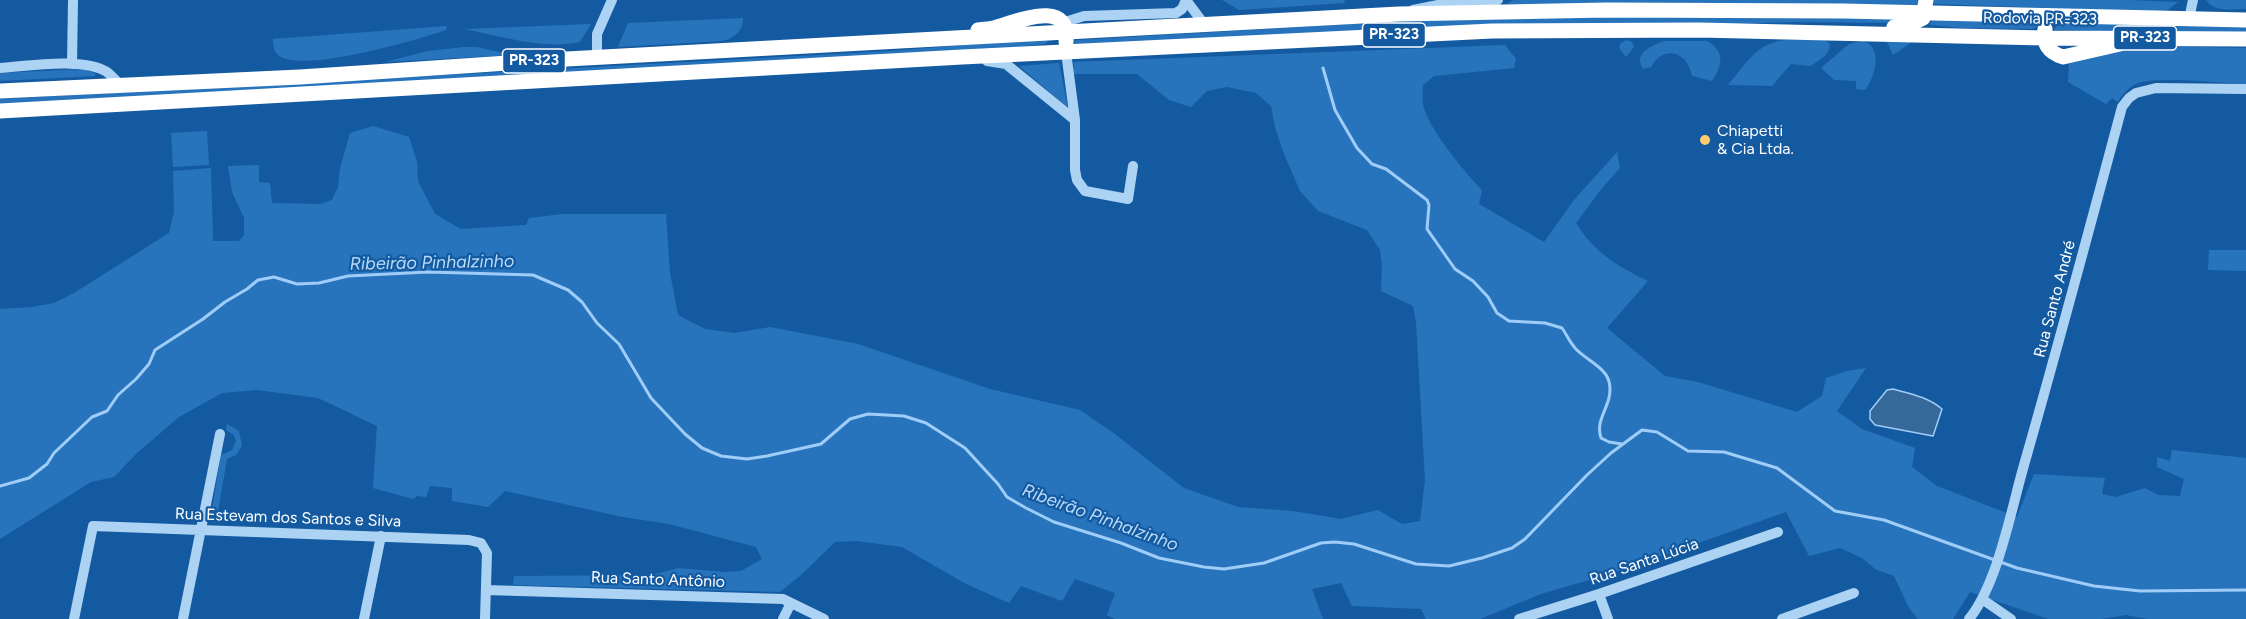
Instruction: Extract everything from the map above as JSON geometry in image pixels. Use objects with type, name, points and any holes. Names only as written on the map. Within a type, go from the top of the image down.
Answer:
[{"type":"highway","name":"PR-323","points":[[1066,37],[1204,24],[1399,14],[1924,4]]},
{"type":"highway","points":[[1765,31],[1909,25],[1923,18],[1924,4]]},
{"type":"highway","name":"Rodovia PR-323","points":[[1924,4],[2143,18],[2246,20]]},
{"type":"highway","points":[[841,45],[994,28],[1039,12],[1050,11],[1057,13],[1066,37],[1061,44],[962,57]]},
{"type":"highway","points":[[2143,18],[2052,21],[2045,28],[2044,38],[2047,47],[2063,57],[2124,43],[2246,39]]},
{"type":"highway","name":"PR-323","points":[[0,91],[841,45],[1066,37],[1492,31],[1765,31]]},
{"type":"highway","name":"Rodovia PR-323","points":[[1765,31],[2044,38]]},
{"type":"highway","name":"PR-323","points":[[0,111],[962,57]]},
{"type":"street","points":[[72,64],[73,0]]},
{"type":"street","points":[[597,58],[597,33],[612,0]]},
{"type":"street","points":[[1133,166],[1128,200],[1085,191],[1077,180],[1075,120],[1066,37],[1084,16],[1176,13],[1182,9],[1186,0],[1204,24]]},
{"type":"street","points":[[1399,14],[1427,6],[1491,4],[1498,0]]},
{"type":"street","points":[[2189,19],[2193,0]]},
{"type":"street","points":[[962,57],[1006,64],[1075,120]]},
{"type":"street","points":[[0,68],[72,64],[94,67],[106,72],[121,85]]},
{"type":"street","name":"Rua Santo André","points":[[1969,619],[1982,598],[2000,547],[2063,328],[2122,107],[2136,93],[2156,88],[2246,89]]},
{"type":"street","points":[[183,619],[220,434]]},
{"type":"street","name":"Rua Estevam dos Santos e Silva","points":[[74,619],[93,526],[469,540],[481,543],[487,553],[486,590]]},
{"type":"street","name":"Rua Santa Lúcia","points":[[1519,619],[1778,532]]},
{"type":"street","points":[[364,619],[381,536]]},
{"type":"street","points":[[485,619],[486,590]]},
{"type":"street","name":"Rua Santo Antônio","points":[[486,590],[783,599],[824,619]]},
{"type":"street","points":[[1782,619],[1854,593]]},
{"type":"street","points":[[1599,594],[1608,619]]},
{"type":"street","points":[[1982,598],[2012,619]]},
{"type":"street","points":[[783,619],[791,603]]},
{"type":"shaded area","points":[[1222,0],[1345,0],[1344,3],[1239,10]]},
{"type":"shaded area","points":[[1513,0],[1917,0],[1919,4],[1918,7],[1507,4]]},
{"type":"shaded area","points":[[1932,0],[2178,2],[2165,12],[1935,4],[1931,3]]},
{"type":"shaded area","points":[[2206,0],[2246,0],[2246,9],[2219,9]]},
{"type":"shaded area","points":[[1528,14],[1910,18],[1900,23],[1795,22],[1074,45],[1076,40]]},
{"type":"shaded area","points":[[743,18],[742,27],[737,33],[722,41],[618,47],[628,23]]},
{"type":"shaded area","points":[[1934,18],[2034,22],[2038,26],[2033,29],[1929,25]]},
{"type":"shaded area","points":[[2246,23],[2246,34],[2054,30],[2057,25],[2063,24]]},
{"type":"shaded area","points":[[591,24],[580,42],[566,44],[522,41],[464,29]]},
{"type":"shaded area","points":[[447,26],[446,30],[388,47],[316,60],[297,61],[283,58],[276,52],[273,45],[273,39]]},
{"type":"shaded area","points":[[1052,38],[1045,44],[889,61],[0,107],[0,99],[890,51]]},
{"type":"shaded area","points":[[1626,40],[1632,42],[1634,47],[1626,57],[1619,48],[1620,44]]},
{"type":"shaded area","points":[[1786,40],[1825,40],[1830,44],[1830,48],[1824,57],[1811,66],[1791,64],[1772,86],[1728,85],[1759,50],[1767,45]]},
{"type":"shaded area","points":[[1664,41],[1707,41],[1713,45],[1720,54],[1720,64],[1712,81],[1692,76],[1686,61],[1675,54],[1662,55],[1651,67],[1643,69],[1640,63],[1642,54]]},
{"type":"shaded area","points":[[1862,41],[1873,49],[1876,62],[1872,78],[1865,90],[1856,89],[1856,81],[1834,80],[1821,68],[1849,44]]},
{"type":"shaded area","points":[[1887,42],[1912,42],[1893,55]]},
{"type":"shaded area","points":[[1505,45],[1516,59],[1514,68],[1434,76],[1423,85],[1426,114],[1448,149],[1482,190],[1479,204],[1544,242],[1574,200],[1617,152],[1620,168],[1576,223],[1598,250],[1626,270],[1648,281],[1607,328],[1665,376],[1698,382],[1797,412],[1822,396],[1826,378],[1866,368],[1837,411],[1862,429],[1915,448],[1912,467],[1937,486],[2017,517],[2034,474],[2105,478],[2102,494],[2116,497],[2145,488],[2158,495],[2180,496],[2184,479],[2157,467],[2157,457],[2170,461],[2172,450],[2246,458],[2246,619],[2148,619],[2126,615],[2101,619],[2048,619],[1970,592],[1953,619],[1918,619],[1909,608],[1894,576],[1875,569],[1862,558],[1840,548],[1809,556],[1786,512],[1616,572],[1541,594],[1480,619],[1426,619],[1421,609],[1352,606],[1341,583],[1312,589],[1323,619],[1115,619],[1107,615],[1115,593],[1075,579],[1062,601],[1021,586],[1009,603],[966,584],[902,547],[857,541],[835,542],[780,592],[513,585],[514,576],[652,575],[678,568],[724,572],[741,571],[762,559],[756,547],[669,524],[623,517],[505,491],[488,507],[452,501],[452,488],[430,486],[426,497],[417,496],[413,499],[373,488],[377,426],[318,398],[257,390],[222,393],[179,417],[136,454],[114,477],[91,482],[0,539],[0,309],[54,303],[74,293],[169,233],[174,212],[173,171],[211,168],[213,241],[239,241],[244,235],[244,218],[232,192],[228,166],[259,165],[259,182],[270,183],[272,203],[320,204],[332,200],[338,187],[340,168],[350,133],[373,126],[409,137],[417,162],[418,181],[435,214],[461,229],[526,225],[529,218],[563,214],[666,214],[670,273],[678,315],[705,329],[735,333],[770,327],[858,344],[990,389],[1080,410],[1115,434],[1184,488],[1238,507],[1293,511],[1341,519],[1378,510],[1402,524],[1420,521],[1425,480],[1416,322],[1413,306],[1381,291],[1380,250],[1367,230],[1318,211],[1300,191],[1284,154],[1271,106],[1256,93],[1227,87],[1207,91],[1191,107],[1169,100],[1137,74],[1073,74],[1074,62]]},
{"type":"shaded area","points":[[2158,46],[2246,48],[2246,84],[2175,80],[2148,81],[2132,86],[2118,102],[2112,98],[2106,104],[2068,82],[2069,63],[2111,49]]},
{"type":"shaded area","points":[[477,47],[512,55],[385,62],[428,51]]},
{"type":"shaded area","points":[[1059,63],[1068,108],[1019,66]]},
{"type":"shaded area","points":[[83,69],[95,73],[95,76],[0,81],[0,73]]},
{"type":"shaded area","points":[[207,131],[209,165],[173,167],[171,133]]},
{"type":"shaded area","points":[[2209,250],[2246,250],[2246,271],[2208,270]]},
{"type":"shaded area","points":[[1893,389],[1913,394],[1942,409],[1933,436],[1875,425],[1870,419],[1870,411],[1887,390]]},
{"type":"shaded area","points":[[227,424],[239,431],[242,446],[236,455],[227,459],[216,523],[210,521],[221,455],[232,450],[236,441],[234,435],[226,430]]},
{"type":"waterway","points":[[1323,68],[1335,110],[1357,148],[1372,164],[1386,169],[1427,200],[1429,205],[1427,229],[1455,269],[1473,281],[1488,297],[1497,313],[1509,321],[1545,323],[1562,328],[1576,349],[1606,375],[1610,389],[1600,423],[1601,438],[1622,444]]},
{"type":"waterway","name":"Ribeirão Pinhalzinho","points":[[0,486],[29,478],[47,464],[54,453],[92,417],[107,411],[118,395],[149,364],[155,350],[258,280],[274,277],[297,284],[319,283],[348,276],[428,272],[533,275],[568,290],[582,302],[597,323],[619,344],[651,398],[685,434],[702,448],[721,456],[747,459],[767,456],[821,444],[850,419],[868,414],[904,416],[926,423],[965,448],[1007,497],[1026,508],[1054,522],[1121,543],[1159,558],[1204,567],[1224,569],[1264,563],[1321,543],[1335,542],[1354,544],[1416,564],[1449,566],[1482,558],[1512,548],[1525,539],[1587,475],[1611,453],[1642,430],[1657,432],[1688,451],[1724,452],[1777,468],[1835,511],[1884,520],[2017,568],[2094,586],[2140,591],[2246,590]]},
{"type":"place","name":"Chiapetti & Cia Ltda.","points":[[1705,140]]}]
